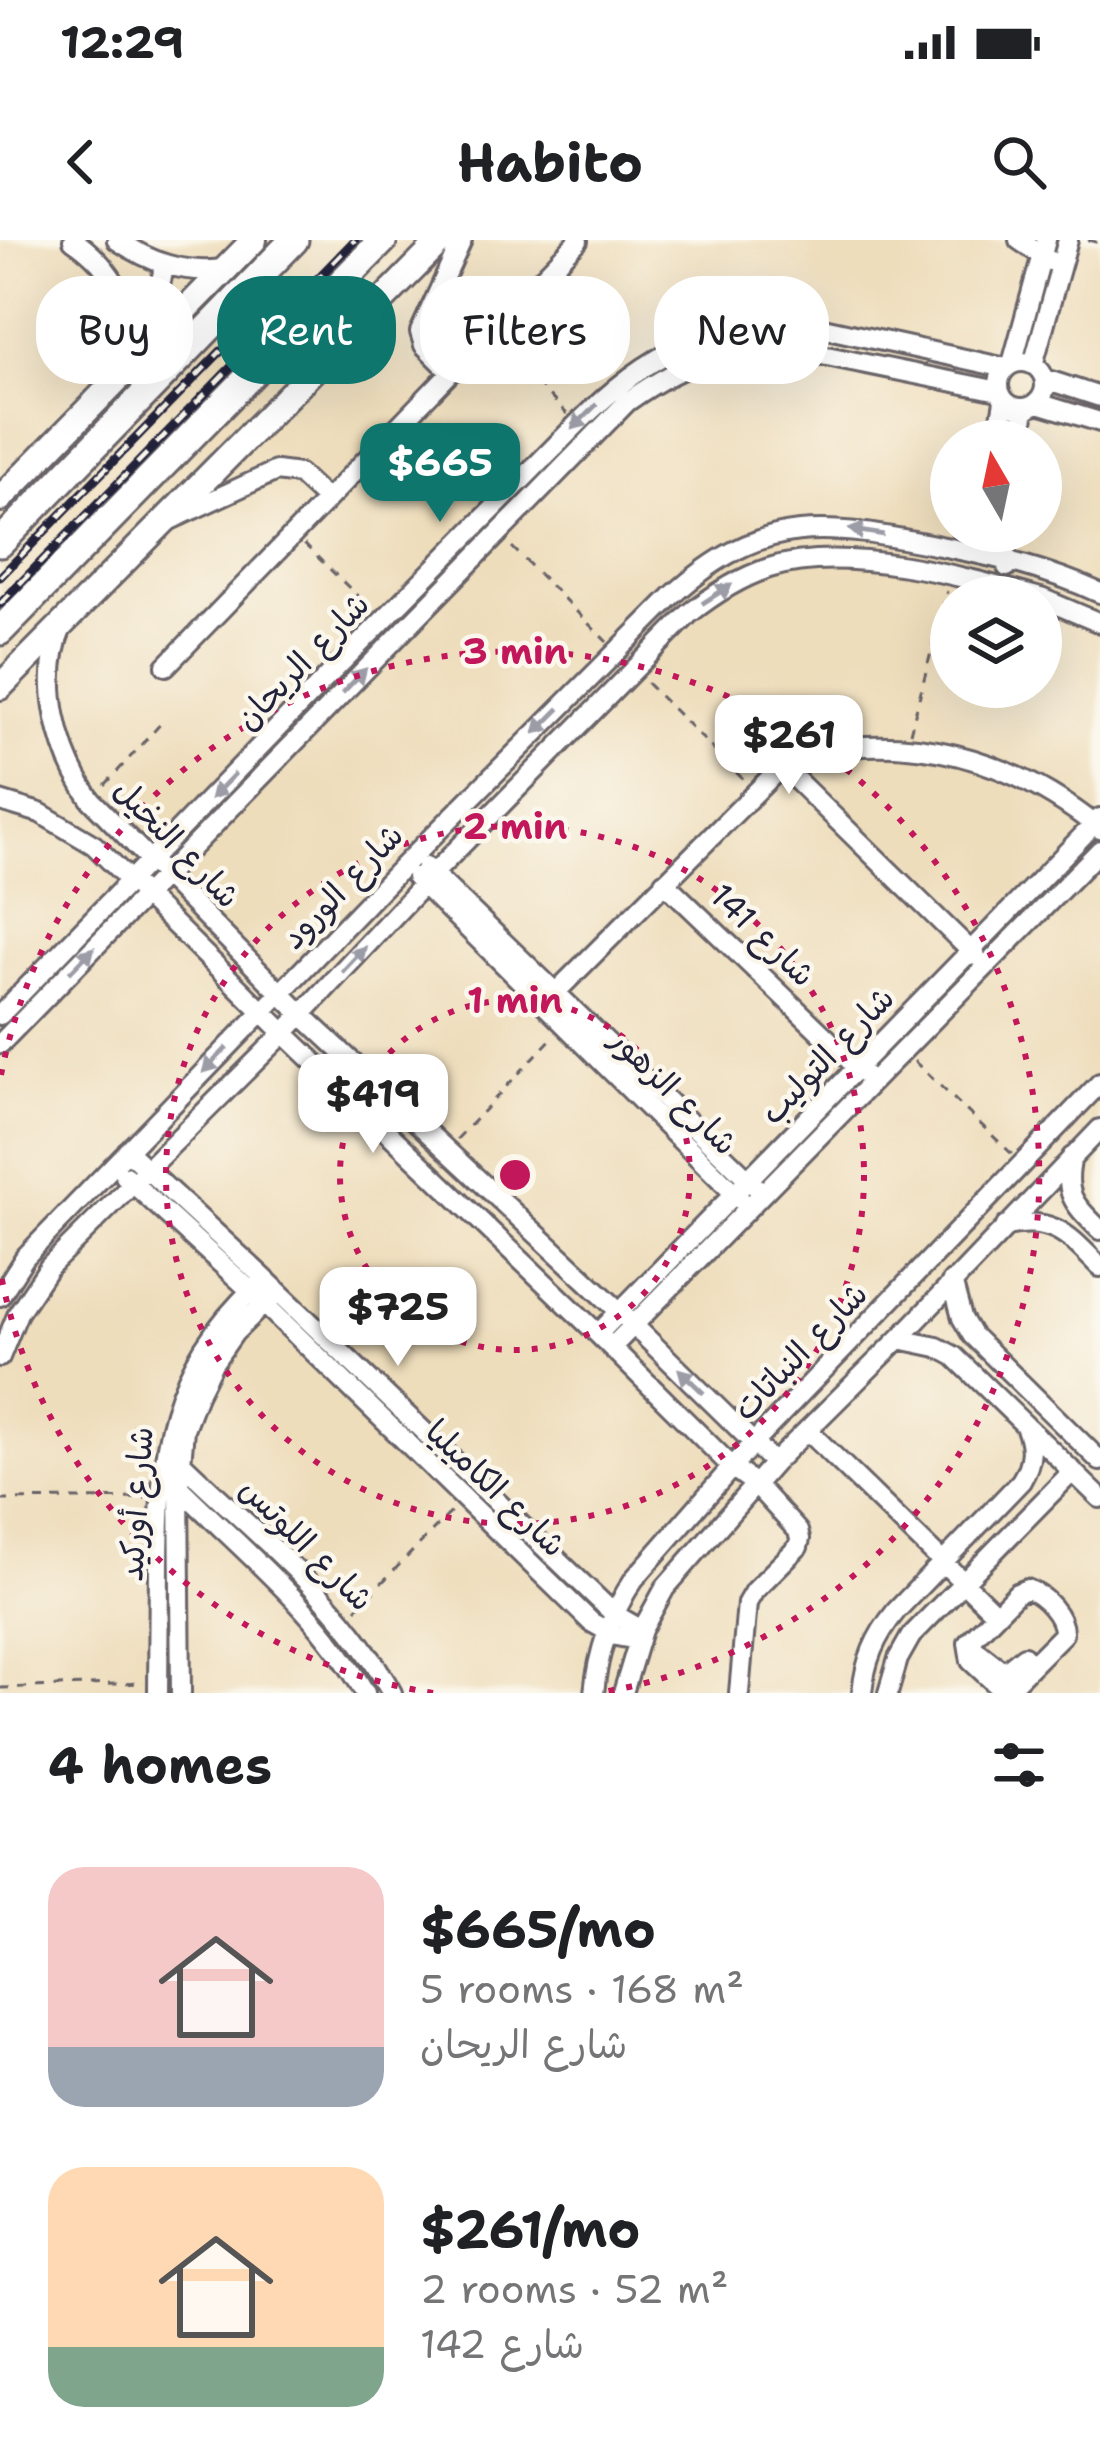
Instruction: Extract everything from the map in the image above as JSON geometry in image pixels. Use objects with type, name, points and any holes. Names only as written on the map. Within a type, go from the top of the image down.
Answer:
[{"type":"highway","points":[[0,543],[294,240]]},
{"type":"highway","points":[[0,631],[383,240]]},
{"type":"main road","points":[[193,302],[254,240]]},
{"type":"main road","points":[[0,687],[442,240]]},
{"type":"main road","points":[[0,499],[113,384]]},
{"type":"street","points":[[73,240],[93,253],[110,276]]},
{"type":"street","points":[[117,240],[163,265],[200,271],[225,269]]},
{"type":"street","points":[[445,276],[462,240]]},
{"type":"street","points":[[1019,240],[1044,248],[1060,267]]},
{"type":"street","points":[[1027,420],[1031,406],[1045,392],[1039,372],[1068,240]]},
{"type":"street","points":[[544,276],[578,241]]},
{"type":"street","points":[[999,420],[999,379],[1009,366],[1044,248]]},
{"type":"street","points":[[162,276],[163,265]]},
{"type":"street","name":"شارع الريحان","points":[[829,329],[1009,366]]},
{"type":"street","name":"شارع الريحان","points":[[829,357],[1002,396]]},
{"type":"street","name":"شارع الريحان","points":[[3,1036],[383,621],[616,386],[654,360]]},
{"type":"street","points":[[1009,366],[1019,362],[1100,397]]},
{"type":"street","name":"شارع الريحان","points":[[158,867],[627,402],[654,383]]},
{"type":"street","points":[[166,666],[439,384]]},
{"type":"street","points":[[1002,396],[1014,408],[1031,406],[1100,422]]},
{"type":"street","points":[[166,522],[284,470],[306,477],[327,500]]},
{"type":"street","name":"شارع الورود","points":[[0,1296],[25,1257],[280,992],[698,572],[762,538],[798,530],[859,530],[930,544]]},
{"type":"street","points":[[951,576],[964,552]]},
{"type":"street","name":"شارع الورود","points":[[970,552],[1039,568],[1100,593]]},
{"type":"street","points":[[1006,552],[1009,576]]},
{"type":"street","name":"شارع الورود","points":[[0,1358],[32,1289],[76,1238],[284,1034],[428,879],[714,594],[772,567],[804,561],[860,560],[951,576]]},
{"type":"street","name":"شارع الورود","points":[[1062,607],[1100,623]]},
{"type":"street","points":[[656,612],[672,631]]},
{"type":"street","name":"شارع النخيل","points":[[67,617],[54,646],[56,713],[76,778],[91,800],[302,1014],[774,1463]]},
{"type":"street","points":[[616,652],[634,670]]},
{"type":"street","points":[[549,998],[782,766],[798,758],[857,746],[941,751],[995,766],[1046,790],[1098,824]]},
{"type":"street","points":[[782,766],[986,966]]},
{"type":"street","name":"شارع النخيل","points":[[0,801],[40,813],[77,832],[732,1467],[755,1484],[797,1531],[798,1547],[747,1603],[739,1693]]},
{"type":"street","name":"شارع التوليب","points":[[605,1341],[748,1193],[857,1067],[1098,824]]},
{"type":"street","name":"شارع التوليب","points":[[748,1193],[872,1082],[1100,850]]},
{"type":"street","name":"شارع الزهور","points":[[409,860],[748,1193]]},
{"type":"street","name":"شارع 141","points":[[664,882],[872,1082]]},
{"type":"street","name":"شارع الريحان","points":[[0,1015],[138,888]]},
{"type":"street","name":"شارع الزهور","points":[[549,998],[565,1024],[748,1193]]},
{"type":"street","name":"شارع النباتات","points":[[594,1693],[610,1623],[634,1579],[754,1442],[1100,1083]]},
{"type":"street","name":"شارع النباتات","points":[[623,1693],[640,1635],[665,1588],[774,1463],[1100,1129]]},
{"type":"street","points":[[1072,1157],[1067,1178],[1072,1198],[1100,1230]]},
{"type":"street","name":"شارع الكاميليا","points":[[120,1158],[610,1623]]},
{"type":"street","points":[[61,1220],[76,1238]]},
{"type":"street","points":[[1006,1226],[1046,1224],[1065,1232],[1100,1267]]},
{"type":"street","points":[[952,1281],[955,1300],[972,1334],[1100,1461]]},
{"type":"street","name":"شارع الكاميليا","points":[[264,1291],[464,1499],[591,1622],[610,1623],[640,1635]]},
{"type":"street","name":"شارع أوركيد","points":[[172,1466],[166,1446],[172,1417],[202,1351],[222,1321],[264,1291]]},
{"type":"street","name":"شارع أوركيد","points":[[158,1688],[159,1498],[196,1395],[264,1291]]},
{"type":"street","points":[[899,1339],[937,1347],[954,1357],[1100,1498]]},
{"type":"street","points":[[862,1693],[869,1653],[880,1631],[1022,1480],[1032,1453],[1024,1424]]},
{"type":"street","points":[[807,1430],[995,1613]]},
{"type":"street","name":"شارع اللوتس","points":[[172,1466],[179,1487],[294,1598],[336,1648],[365,1693]]},
{"type":"street","name":"شارع اللوتس","points":[[172,1466],[308,1580],[374,1661],[392,1693]]},
{"type":"street","points":[[888,1693],[911,1636],[1072,1471]]},
{"type":"street","name":"شارع أوركيد","points":[[179,1487],[181,1693]]},
{"type":"street","points":[[1027,1589],[1037,1592],[1062,1619],[1008,1671],[1000,1671],[968,1643],[995,1613],[1027,1589]]},
{"type":"path","points":[[1088,240],[1100,243]]},
{"type":"path","points":[[538,384],[577,424]]},
{"type":"path","points":[[498,533],[616,652]]},
{"type":"path","points":[[294,534],[383,621]]},
{"type":"path","points":[[907,746],[930,657]]},
{"type":"path","points":[[634,670],[756,792]]},
{"type":"path","points":[[91,800],[165,719]]},
{"type":"path","points":[[447,1149],[565,1024]]},
{"type":"path","points":[[903,1050],[1022,1163]]},
{"type":"path","points":[[0,1500],[159,1498]]},
{"type":"path","points":[[344,1622],[464,1499]]},
{"type":"path","points":[[0,1688],[158,1688]]},
{"type":"railway","points":[[0,604],[355,240]]},
{"type":"railway","points":[[0,577],[217,355]]}]
